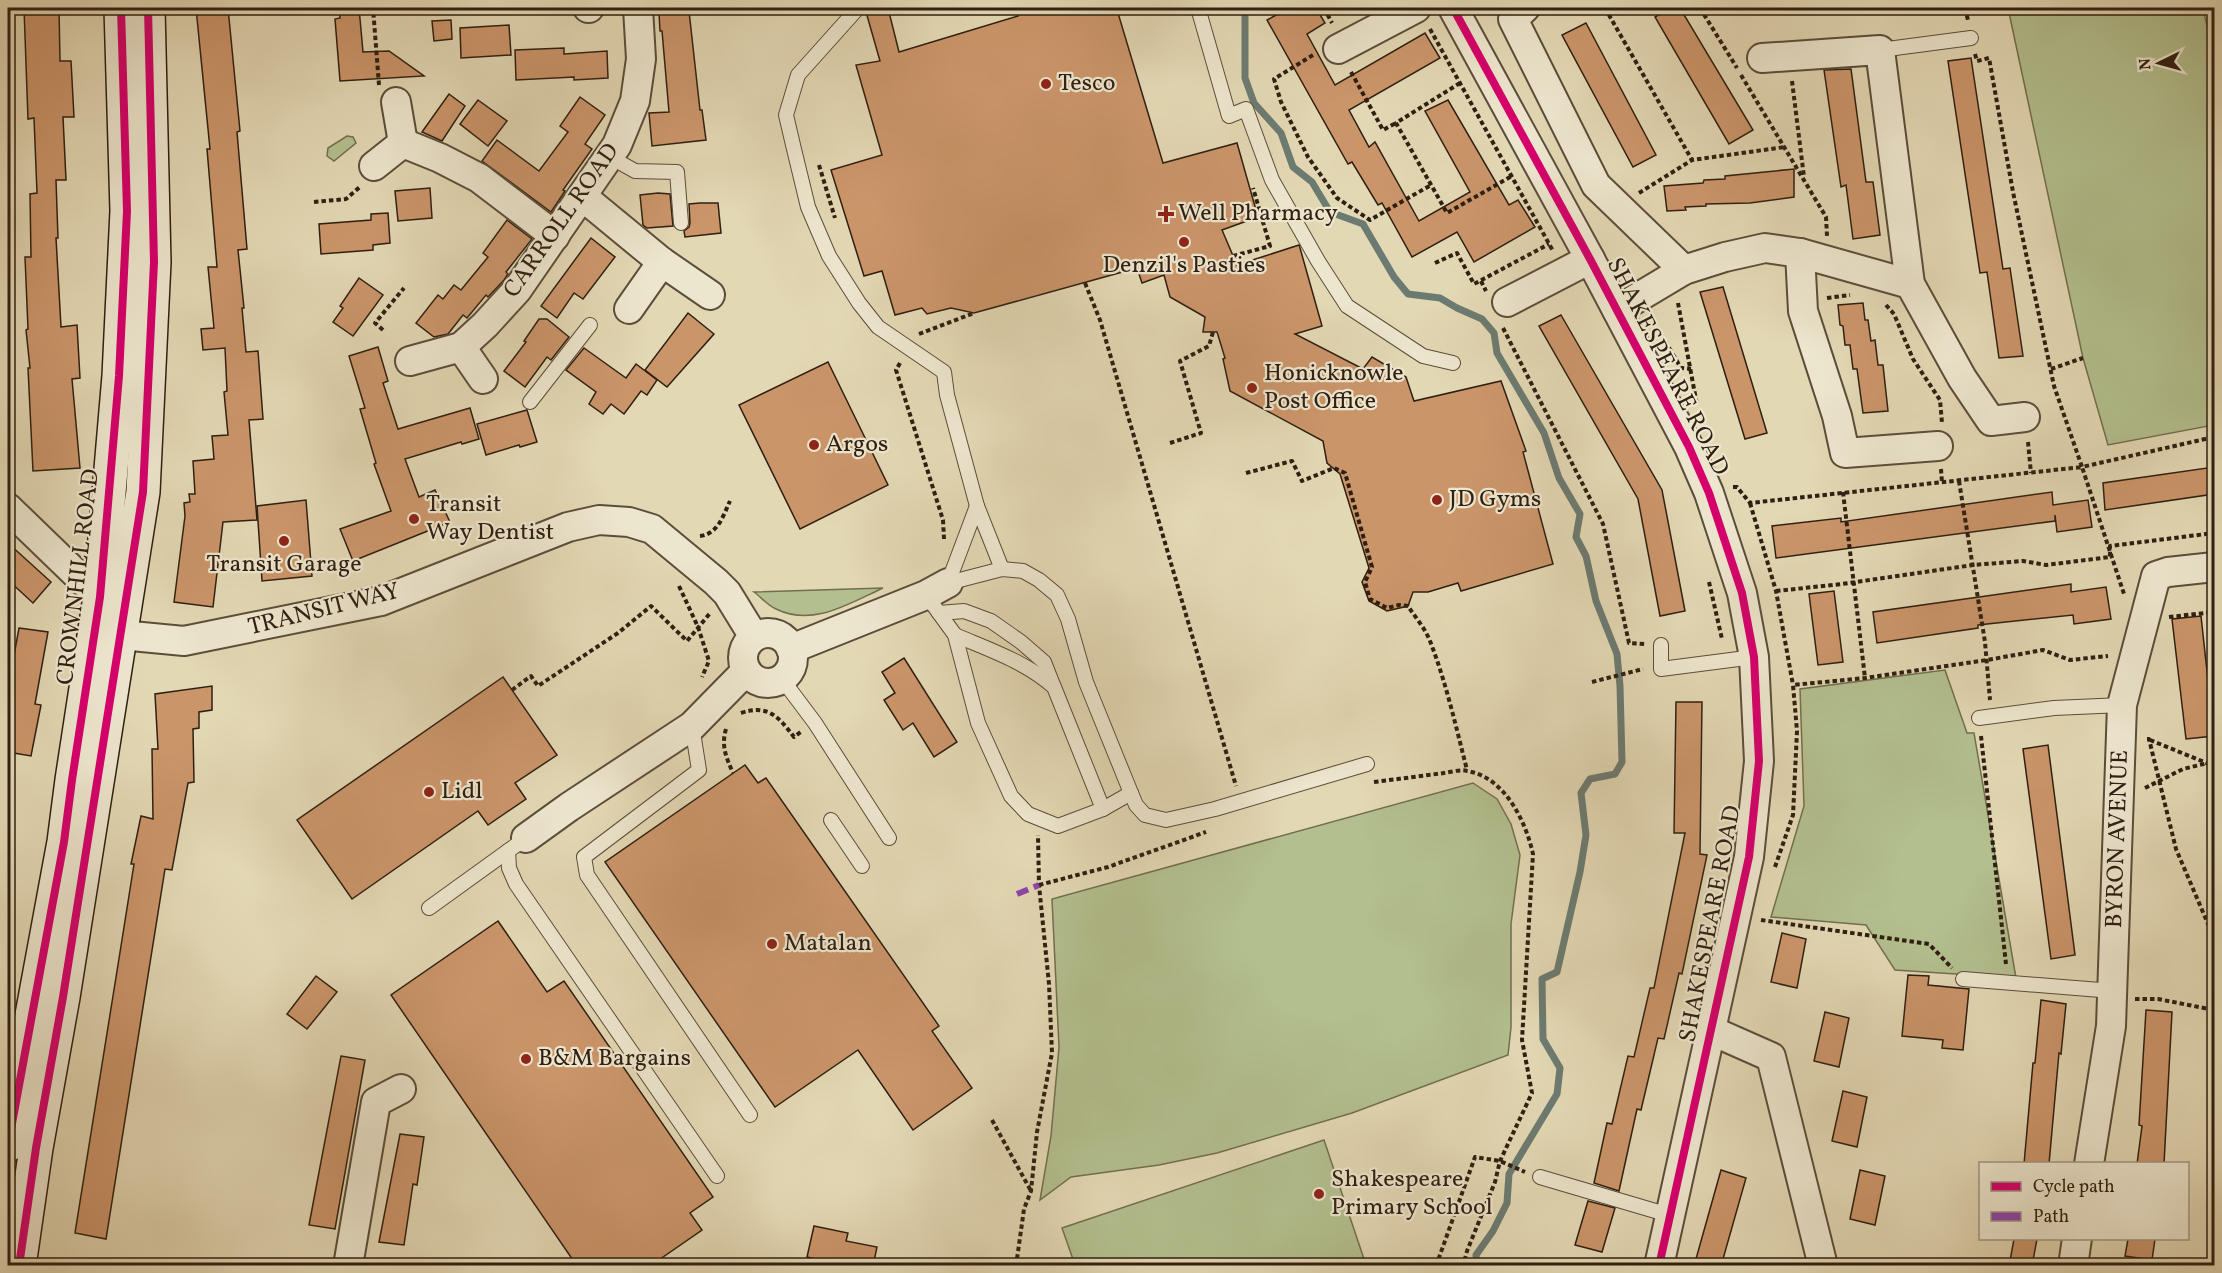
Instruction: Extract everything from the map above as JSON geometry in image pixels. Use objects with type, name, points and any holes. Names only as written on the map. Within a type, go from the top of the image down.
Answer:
[{"type":"main road","name":"CROWNHILL ROAD","points":[[8,1145],[64,842],[100,597],[119,376],[127,211],[121,8]]},
{"type":"main road","name":"CROWNHILL ROAD","points":[[19,1266],[36,1148],[63,997],[143,492],[154,273],[148,8]]},
{"type":"street","name":"CARROLL ROAD","points":[[461,347],[517,290],[584,197],[617,145],[635,101],[641,59],[638,8]]},
{"type":"street","name":"SHAKESPEARE ROAD","points":[[1453,8],[1590,259],[1689,447],[1709,493],[1742,593],[1740,659],[1759,761],[1749,857],[1668,1215],[1659,1266]]},
{"type":"street","points":[[1526,8],[1513,19],[1596,185],[1618,206],[1680,283]]},
{"type":"street","points":[[1338,49],[1422,17]]},
{"type":"street","points":[[1775,57],[1880,50],[1910,284],[1962,378],[1991,421],[2025,417]]},
{"type":"street","points":[[396,102],[403,143]]},
{"type":"street","points":[[374,166],[403,143]]},
{"type":"street","points":[[403,143],[480,178],[555,236]]},
{"type":"street","points":[[584,197],[662,262],[710,296]]},
{"type":"street","points":[[1617,310],[1680,283],[1725,257],[1765,248],[1800,253],[1910,284]]},
{"type":"street","points":[[1800,253],[1803,311],[1837,416],[1845,453],[1938,446]]},
{"type":"street","points":[[1500,308],[1590,259]]},
{"type":"street","points":[[629,309],[662,262]]},
{"type":"street","points":[[410,361],[461,347],[483,379]]},
{"type":"street","points":[[8,508],[100,597],[121,635]]},
{"type":"street","name":"TRANSIT WAY","points":[[121,635],[184,641],[381,601],[568,527],[599,520],[629,522],[652,529],[716,582],[754,637]]},
{"type":"street","name":"BYRON AVENUE","points":[[2089,1162],[2111,1026],[2122,717],[2156,576],[2168,572],[2214,567]]},
{"type":"street","points":[[791,649],[938,597]]},
{"type":"street","points":[[760,634],[776,634],[788,642],[791,649],[792,666],[782,679],[766,684],[758,682],[746,671],[742,656],[748,642],[754,637],[760,634]]},
{"type":"street","points":[[517,844],[695,722],[746,671]]},
{"type":"street","points":[[1710,1030],[1771,1057],[1823,1266]]},
{"type":"street","points":[[348,1266],[376,1102],[401,1089]]},
{"type":"street","points":[[2073,1266],[2077,1240]]},
{"type":"lane","points":[[858,8],[798,75],[786,115],[808,207],[829,256],[859,303],[878,327],[944,372],[947,395],[977,506],[1002,569]]},
{"type":"lane","points":[[1197,8],[1229,116],[1246,109],[1272,180],[1317,261],[1347,306],[1423,356],[1453,363]]},
{"type":"lane","points":[[1880,50],[1971,38]]},
{"type":"lane","points":[[610,157],[635,171],[677,172],[681,223]]},
{"type":"lane","points":[[530,402],[590,325]]},
{"type":"lane","points":[[977,506],[938,597],[955,635],[978,723],[1011,796],[1028,814],[1058,826],[1103,808],[1131,793]]},
{"type":"lane","points":[[938,597],[1002,569],[1023,571],[1039,580],[1057,595],[1068,619],[1086,682],[1136,805],[1145,815],[1166,820],[1241,801],[1367,764]]},
{"type":"lane","points":[[938,597],[964,611],[991,621],[1044,662],[1103,808]]},
{"type":"lane","points":[[955,635],[1016,661],[1038,673],[1054,687]]},
{"type":"lane","points":[[1661,645],[1661,669],[1740,659]]},
{"type":"lane","points":[[782,679],[815,723],[889,838]]},
{"type":"lane","points":[[1985,717],[2054,708],[2122,717]]},
{"type":"lane","points":[[695,722],[699,770],[584,856],[587,875],[750,1115]]},
{"type":"lane","points":[[831,820],[862,866]]},
{"type":"lane","points":[[429,908],[517,844]]},
{"type":"lane","points":[[517,844],[509,868],[516,884],[717,1176]]},
{"type":"lane","points":[[1963,979],[2113,992]]},
{"type":"lane","points":[[1539,1177],[1668,1215]]},
{"type":"path","points":[[384,8],[373,8],[380,102],[396,102]]},
{"type":"path","points":[[1605,8],[1692,160]]},
{"type":"path","points":[[1700,8],[1826,217],[1828,261]]},
{"type":"path","points":[[1422,17],[1565,272]]},
{"type":"path","points":[[1971,38],[1977,61],[1989,58],[2013,192],[2054,386],[2125,598]]},
{"type":"path","points":[[1338,49],[1383,130],[1460,83]]},
{"type":"path","points":[[1775,57],[1805,181]]},
{"type":"path","points":[[1274,79],[1281,102],[1308,157],[1337,198],[1370,220],[1431,185]]},
{"type":"path","points":[[1396,123],[1447,213],[1512,176]]},
{"type":"path","points":[[1618,206],[1692,160],[1785,147]]},
{"type":"path","points":[[314,202],[346,200],[377,172],[374,166]]},
{"type":"path","points":[[1233,256],[1270,246],[1250,180]]},
{"type":"path","points":[[1435,263],[1457,253],[1474,284],[1549,244]]},
{"type":"path","points":[[1481,281],[1500,308],[1603,524],[1629,643]]},
{"type":"path","points":[[1085,282],[1100,320],[1241,801]]},
{"type":"path","points":[[1680,283],[1690,369],[1699,414]]},
{"type":"path","points":[[382,330],[375,323],[404,288]]},
{"type":"path","points":[[1802,301],[1860,294]]},
{"type":"path","points":[[1884,303],[1894,314],[1913,359],[1940,400],[1943,432],[1938,446]]},
{"type":"path","points":[[944,543],[943,520],[896,370],[916,335],[974,314]]},
{"type":"path","points":[[1170,442],[1201,434],[1180,361],[1209,346],[1214,332]]},
{"type":"path","points":[[1663,338],[1681,368],[1690,369]]},
{"type":"path","points":[[2050,369],[2083,358]]},
{"type":"path","points":[[1750,503],[2082,467],[2214,437]]},
{"type":"path","points":[[1246,472],[1292,461],[1302,481],[1334,468],[1345,473],[1372,567],[1365,582],[1370,599],[1387,608],[1399,605],[1408,606],[1424,629],[1430,640],[1467,770]]},
{"type":"path","points":[[1959,481],[1987,660],[1985,717]]},
{"type":"path","points":[[1737,487],[1750,503],[1776,591],[1792,685],[1797,731],[1793,815],[1772,878]]},
{"type":"path","points":[[1843,492],[1865,678]]},
{"type":"path","points":[[700,536],[709,534],[721,523],[730,501]]},
{"type":"path","points":[[2110,556],[2110,546],[2214,533]]},
{"type":"path","points":[[1776,591],[1973,565],[2023,561],[2046,566],[2110,556]]},
{"type":"path","points":[[1707,573],[1740,659]]},
{"type":"path","points":[[675,578],[698,627],[709,661],[693,702],[695,722]]},
{"type":"path","points":[[512,690],[531,676],[538,686],[618,633],[651,606],[687,641],[726,594]]},
{"type":"path","points":[[2145,620],[2214,612]]},
{"type":"path","points":[[1792,685],[1865,678],[2043,650],[2070,660],[2136,652]]},
{"type":"path","points":[[1592,682],[1634,671]]},
{"type":"path","points":[[738,715],[755,710],[768,712],[780,718],[794,737],[815,723]]},
{"type":"path","points":[[2122,717],[2149,740],[2214,766]]},
{"type":"path","points":[[727,726],[722,741],[733,773]]},
{"type":"path","points":[[1980,734],[2005,959]]},
{"type":"path","points":[[2149,740],[2176,849],[2214,938]]},
{"type":"path","points":[[2118,819],[2140,791],[2183,769],[2208,763]]},
{"type":"path","points":[[1363,783],[1467,770],[1483,777],[1498,788],[1516,807],[1529,836],[1533,855],[1522,1040],[1532,1092],[1500,1161],[1495,1182],[1463,1266]]},
{"type":"path","points":[[1016,1266],[1024,1209],[1031,1191],[1037,1132],[1052,1053],[1049,984],[1039,885],[1038,818]]},
{"type":"path","points":[[1039,885],[1108,867],[1213,830]]},
{"type":"path","points":[[1737,916],[1929,944],[1963,979]]},
{"type":"path","points":[[2158,999],[2214,1010]]},
{"type":"path","points":[[992,1120],[1031,1191]]},
{"type":"path","points":[[1436,1266],[1474,1157],[1500,1161],[1523,1171]]},
{"type":"green space","points":[[2008,8],[2203,8],[2214,58],[2214,425],[2108,445],[2083,358]]},
{"type":"green space","points":[[347,136],[353,137],[356,143],[334,161],[327,156],[328,148]]},
{"type":"green space","points":[[883,588],[830,611],[803,616],[773,608],[754,592]]},
{"type":"green space","points":[[1945,670],[1967,733],[1974,733],[2016,978],[1895,970],[1866,925],[1771,917],[1804,806],[1800,689]]},
{"type":"green space","points":[[1473,783],[1497,799],[1511,824],[1520,855],[1511,924],[1511,1027],[1508,1055],[1352,1113],[1217,1153],[1159,1165],[1071,1177],[1040,1200],[1051,1136],[1059,1047],[1052,899]]},
{"type":"green space","points":[[1324,1140],[1366,1265],[1075,1265],[1062,1228]]},
{"type":"building","points":[[24,8],[59,8],[60,61],[71,61],[74,117],[63,117],[66,180],[56,180],[58,238],[56,238],[61,327],[77,325],[80,378],[72,379],[80,468],[33,471],[25,257],[31,257],[30,194],[37,193],[34,118],[28,119]]},
{"type":"building","points":[[196,8],[228,8],[240,131],[237,132],[247,249],[238,250],[244,308],[242,308],[246,352],[258,351],[263,419],[249,420],[257,520],[223,522],[213,607],[174,602],[185,516],[184,503],[190,502],[189,494],[195,494],[193,461],[214,459],[212,436],[228,435],[224,392],[227,391],[225,348],[203,350],[201,329],[214,328],[208,267],[217,267],[207,149],[210,149]]},
{"type":"building","points":[[339,8],[359,8],[363,52],[389,51],[424,76],[340,81],[335,19],[340,18]]},
{"type":"building","points":[[661,8],[686,8],[686,11],[689,11],[700,110],[702,110],[706,140],[652,146],[649,113],[669,112],[662,31],[660,31]]},
{"type":"building","points":[[867,8],[888,8],[899,52],[1018,16],[1015,8],[1109,8],[1111,13],[1118,13],[1163,163],[1237,143],[1258,217],[1222,230],[1237,265],[1299,245],[1322,326],[1295,334],[1363,369],[1372,357],[1406,377],[1414,401],[1501,381],[1526,451],[1523,452],[1553,564],[1461,591],[1458,583],[1428,592],[1413,592],[1408,606],[1387,611],[1369,601],[1362,582],[1369,568],[1340,474],[1327,463],[1323,441],[1230,391],[1223,359],[1225,358],[1217,332],[1203,332],[1205,317],[1170,297],[1164,275],[1142,283],[1137,268],[974,313],[951,308],[927,314],[922,308],[895,315],[882,271],[864,276],[831,170],[882,155],[856,65],[880,61],[866,12]]},
{"type":"building","points":[[1289,8],[1316,8],[1325,23],[1307,34],[1335,85],[1425,33],[1440,58],[1349,110],[1369,147],[1375,142],[1419,221],[1470,192],[1425,111],[1448,100],[1509,205],[1518,200],[1535,227],[1474,262],[1457,232],[1412,257],[1382,203],[1378,205],[1352,162],[1348,164],[1267,20]]},
{"type":"building","points":[[1670,8],[1680,8],[1753,130],[1729,144],[1655,17]]},
{"type":"building","points":[[451,20],[452,39],[434,41],[432,21]]},
{"type":"building","points":[[1586,23],[1656,155],[1633,167],[1562,35]]},
{"type":"building","points":[[509,25],[511,55],[461,58],[460,28]]},
{"type":"building","points":[[564,48],[564,54],[607,51],[608,78],[516,80],[515,50]]},
{"type":"building","points":[[1971,58],[2003,269],[2010,268],[2023,356],[1999,358],[1987,272],[1980,273],[1948,61]]},
{"type":"building","points":[[1851,69],[1866,182],[1873,182],[1880,235],[1853,239],[1846,185],[1841,187],[1824,70]]},
{"type":"building","points":[[449,94],[465,106],[442,141],[422,132]]},
{"type":"building","points":[[580,97],[605,115],[585,144],[592,149],[563,190],[565,191],[551,212],[482,161],[497,140],[539,171],[568,132],[560,126]]},
{"type":"building","points":[[478,100],[507,121],[488,146],[460,124]]},
{"type":"building","points":[[1794,169],[1794,197],[1750,203],[1706,204],[1706,206],[1685,207],[1686,210],[1667,211],[1664,186],[1703,183],[1704,180],[1725,179],[1725,176]]},
{"type":"building","points":[[430,188],[432,218],[398,221],[395,191]]},
{"type":"building","points":[[670,194],[673,226],[647,228],[643,225],[640,195]]},
{"type":"building","points":[[718,203],[721,233],[685,237],[684,231],[690,223],[689,204]]},
{"type":"building","points":[[388,213],[390,243],[373,245],[373,250],[321,254],[319,224],[371,220],[371,214]]},
{"type":"building","points":[[507,220],[532,239],[506,272],[508,274],[504,280],[488,297],[486,295],[467,318],[463,315],[448,334],[434,337],[416,323],[438,295],[443,299],[454,285],[461,290],[488,257],[483,253]]},
{"type":"building","points":[[591,238],[615,257],[583,299],[574,293],[557,318],[541,306]]},
{"type":"building","points":[[359,278],[383,295],[353,336],[333,322],[343,308],[340,306]]},
{"type":"building","points":[[1723,287],[1767,433],[1745,439],[1700,292]]},
{"type":"building","points":[[1863,303],[1871,341],[1875,340],[1878,365],[1883,365],[1888,411],[1863,413],[1857,369],[1853,369],[1850,345],[1845,345],[1843,326],[1840,325],[1838,305]]},
{"type":"building","points":[[688,313],[714,334],[667,387],[645,370]]},
{"type":"building","points":[[1561,315],[1662,490],[1685,611],[1660,616],[1638,499],[1539,326]]},
{"type":"building","points":[[539,319],[547,319],[569,337],[551,360],[547,357],[525,387],[504,371],[526,342],[524,341]]},
{"type":"building","points":[[378,347],[388,381],[383,383],[398,429],[470,408],[479,439],[462,444],[461,442],[405,459],[419,497],[435,490],[450,522],[353,561],[340,529],[391,511],[374,464],[376,463],[360,409],[365,408],[349,356]]},
{"type":"building","points":[[584,348],[626,378],[636,364],[657,380],[647,395],[641,391],[624,414],[611,404],[603,414],[589,404],[596,392],[566,370]]},
{"type":"building","name":"Argos","points":[[828,362],[888,485],[800,529],[739,405]]},
{"type":"building","points":[[527,410],[537,442],[486,455],[477,424]]},
{"type":"building","points":[[2214,467],[2214,494],[2105,510],[2103,483]]},
{"type":"building","points":[[2052,492],[2053,505],[2088,500],[2092,527],[2057,532],[2055,515],[2055,521],[1776,558],[1772,526],[1841,518],[1841,522]]},
{"type":"building","name":"Transit Garage","points":[[306,500],[312,576],[262,581],[257,506]]},
{"type":"building","points":[[8,543],[51,582],[33,603],[8,580]]},
{"type":"building","points":[[2071,584],[2071,592],[2106,587],[2111,619],[2074,624],[2073,615],[1978,625],[1978,628],[1877,643],[1873,612]]},
{"type":"building","points":[[1834,591],[1843,662],[1818,665],[1809,594]]},
{"type":"building","points":[[2201,616],[2214,736],[2186,739],[2172,619]]},
{"type":"building","points":[[19,628],[48,632],[35,704],[41,705],[31,756],[8,752],[8,687]]},
{"type":"building","points":[[904,658],[957,742],[934,757],[913,723],[903,730],[884,700],[895,693],[882,672]]},
{"type":"building","name":"Lidl","points":[[503,677],[557,755],[515,783],[526,799],[488,825],[478,811],[352,899],[297,820]]},
{"type":"building","points":[[212,686],[212,710],[199,712],[199,728],[193,729],[194,782],[188,783],[172,870],[165,869],[106,1239],[75,1233],[134,864],[131,864],[141,816],[153,819],[152,749],[158,749],[155,694]]},
{"type":"building","points":[[1676,702],[1702,702],[1700,854],[1707,855],[1682,974],[1679,973],[1664,1039],[1658,1038],[1641,1110],[1637,1109],[1619,1191],[1594,1183],[1607,1123],[1612,1124],[1628,1056],[1634,1057],[1650,988],[1654,988],[1685,833],[1674,833]]},
{"type":"building","points":[[2048,745],[2075,955],[2051,959],[2023,749]]},
{"type":"building","name":"Matalan","points":[[745,765],[758,783],[766,778],[939,1026],[932,1031],[972,1088],[913,1130],[858,1050],[775,1107],[605,862]]},
{"type":"building","name":"B&M Bargains","points":[[498,921],[547,992],[564,981],[713,1197],[690,1213],[702,1230],[650,1266],[577,1266],[391,995]]},
{"type":"building","points":[[1782,933],[1806,939],[1797,988],[1771,982]]},
{"type":"building","points":[[1908,975],[1929,976],[1928,985],[1969,989],[1963,1050],[1942,1048],[1943,1040],[1902,1036]]},
{"type":"building","points":[[316,976],[337,992],[307,1029],[287,1014]]},
{"type":"building","points":[[2041,1000],[2066,1004],[2049,1162],[2024,1162],[2033,1063],[2035,1063]]},
{"type":"building","points":[[2146,1010],[2172,1012],[2164,1162],[2137,1162],[2142,1126],[2139,1125]]},
{"type":"building","points":[[1825,1012],[1849,1018],[1839,1067],[1814,1061]]},
{"type":"building","points":[[341,1056],[365,1060],[335,1229],[309,1225]]},
{"type":"building","points":[[1843,1091],[1867,1097],[1857,1147],[1832,1141]]},
{"type":"building","points":[[400,1134],[424,1137],[417,1185],[413,1184],[404,1245],[379,1242]]},
{"type":"building","points":[[1721,1170],[1746,1178],[1721,1266],[1694,1266]]},
{"type":"building","points":[[1860,1170],[1885,1176],[1875,1225],[1850,1219]]},
{"type":"building","points":[[1588,1201],[1615,1208],[1602,1252],[1575,1245]]},
{"type":"building","points":[[814,1226],[848,1233],[846,1241],[877,1247],[873,1266],[845,1266],[807,1257]]},
{"type":"building","points":[[2014,1240],[2037,1240],[2032,1266],[2009,1266]]},
{"type":"building","points":[[2128,1240],[2155,1240],[2152,1260],[2125,1256]]},
{"type":"waterway","points":[[1245,8],[1245,78],[1254,103],[1281,133],[1293,167],[1312,182],[1330,212],[1363,224],[1394,277],[1408,294],[1440,298],[1482,319],[1494,333],[1497,353],[1544,433],[1559,478],[1580,514],[1576,537],[1586,556],[1596,601],[1617,654],[1622,762],[1615,774],[1590,779],[1581,793],[1586,835],[1580,872],[1557,972],[1542,979],[1543,1039],[1560,1068],[1557,1094],[1509,1174],[1507,1203],[1493,1231],[1476,1255],[1477,1266]]},
{"type":"marked path","points":[[1017,894],[1039,885]]},
{"type":"cycle path","points":[[8,1145],[64,842],[100,597],[119,376],[127,211],[121,8]]},
{"type":"cycle path","points":[[19,1266],[36,1148],[63,997],[143,492],[154,262],[148,8]]},
{"type":"cycle path","points":[[1453,8],[1590,259],[1689,447],[1709,493],[1742,593],[1754,657],[1759,761],[1749,857],[1659,1266]]},
{"type":"place","name":"Tesco","points":[[1046,84]]},
{"type":"place","name":"Well Pharmacy","points":[[1166,214]]},
{"type":"place","name":"Denzil's Pasties","points":[[1184,242]]},
{"type":"place","name":"Honicknowle Post Office","points":[[1252,388]]},
{"type":"place","name":"Argos","points":[[814,445]]},
{"type":"place","name":"JD Gyms","points":[[1437,500]]},
{"type":"place","name":"Transit Way Dentist","points":[[414,519]]},
{"type":"place","name":"Transit Garage","points":[[284,541]]},
{"type":"place","name":"Lidl","points":[[429,792]]},
{"type":"place","name":"Matalan","points":[[772,944]]},
{"type":"place","name":"B&M Bargains","points":[[526,1059]]},
{"type":"place","name":"Shakespeare Primary School","points":[[1319,1194]]}]
